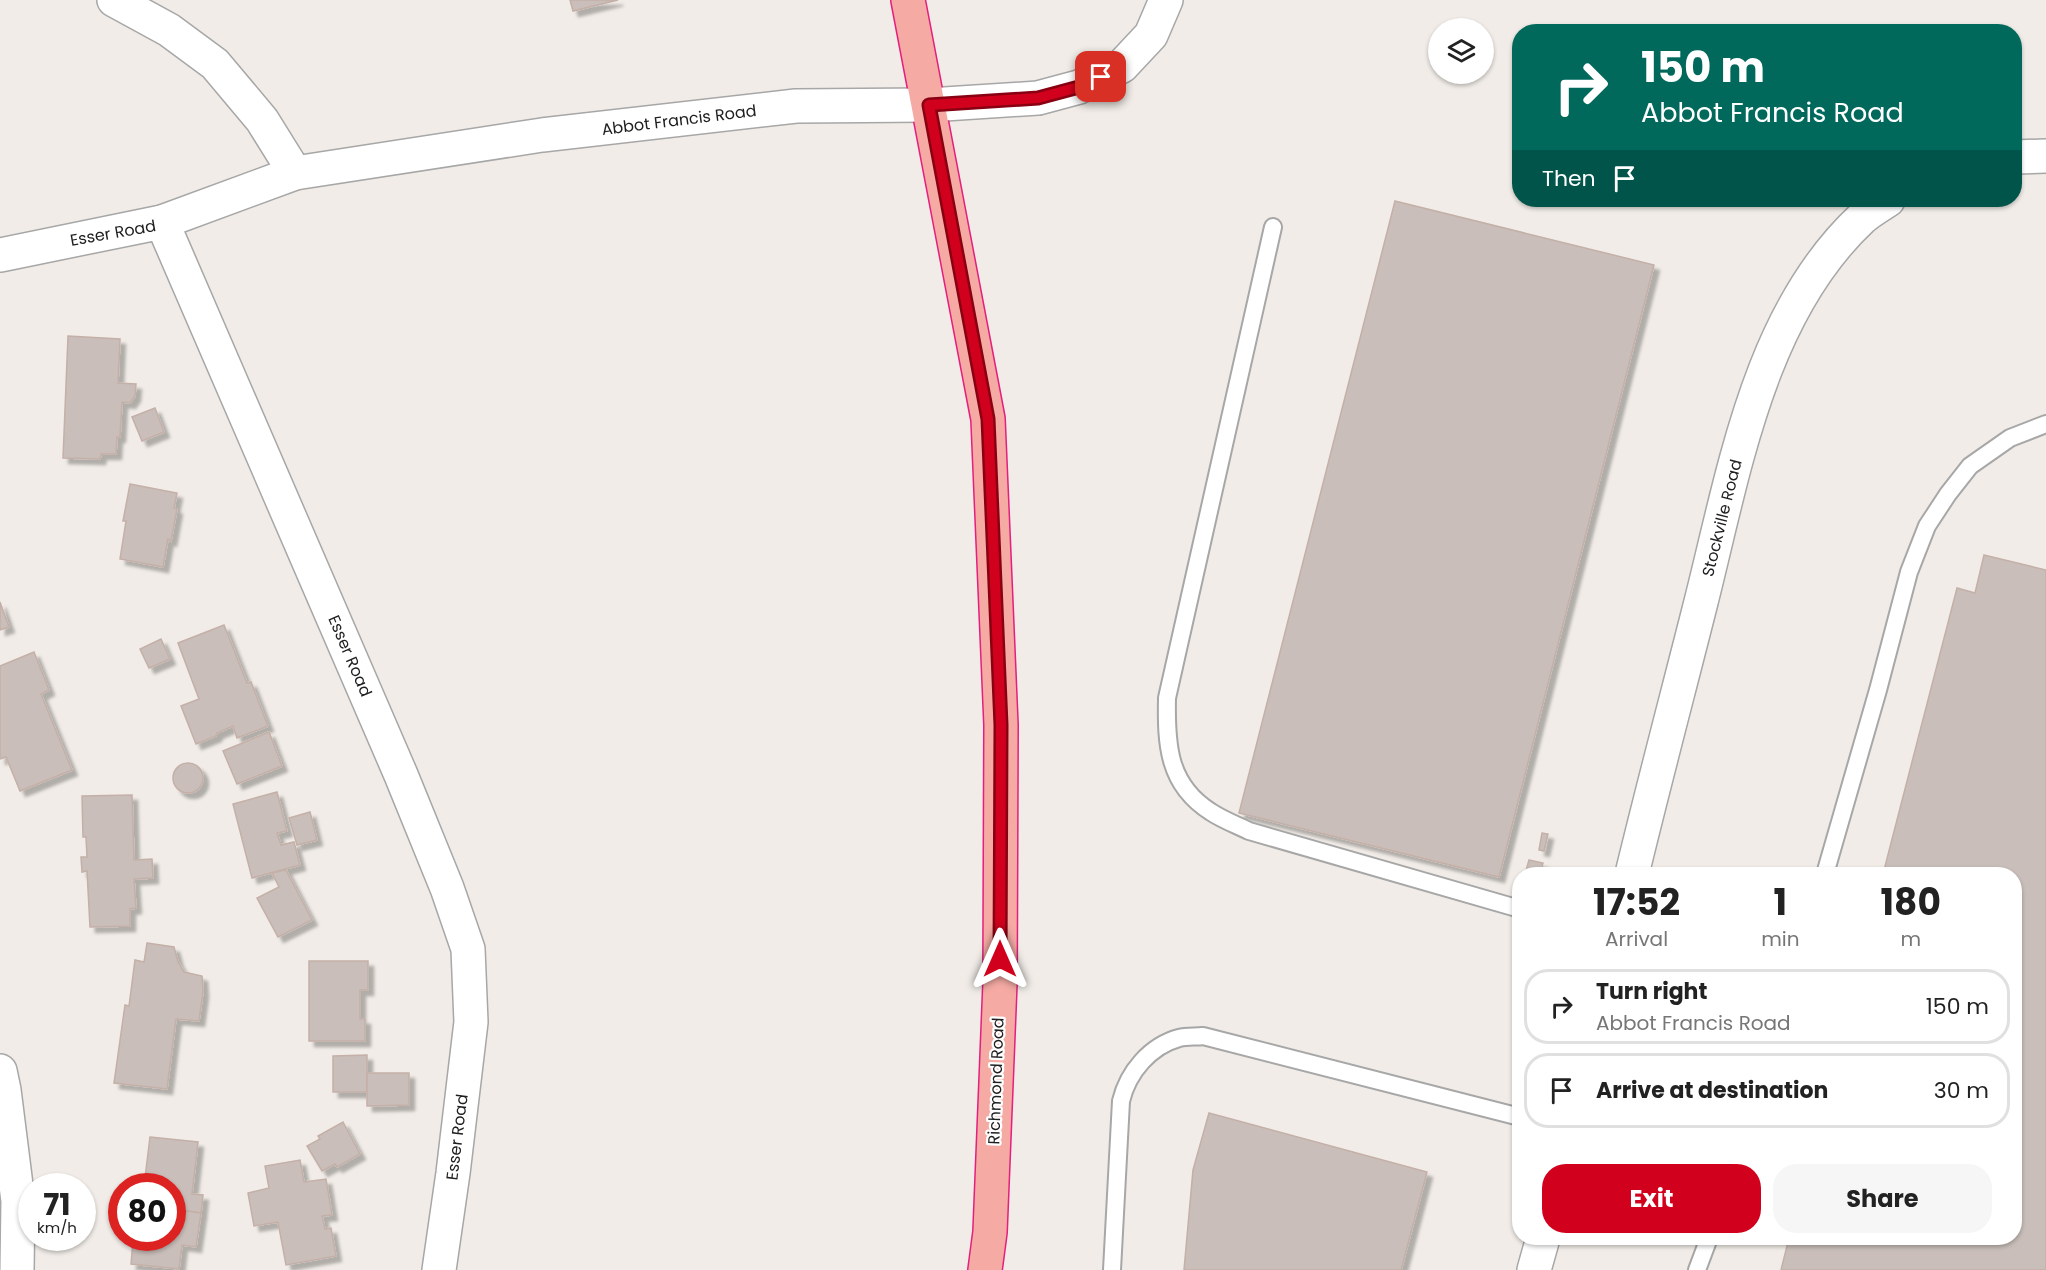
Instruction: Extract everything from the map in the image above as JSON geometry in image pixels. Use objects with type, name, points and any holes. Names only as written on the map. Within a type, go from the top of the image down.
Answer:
[{"type":"highway","name":"Richmond Road","points":[[908,0],[986,408],[988,431],[1001,737],[1000,983],[990,1232],[985,1270]]},
{"type":"street","points":[[114,0],[169,30],[215,64],[262,120],[295,173]]},
{"type":"street","name":"Abbot Francis Road","points":[[162,222],[295,173],[542,135],[796,106],[929,105],[1038,98],[1079,87],[1122,66],[1151,34],[1166,0]]},
{"type":"street","points":[[2022,157],[2046,156]]},
{"type":"street","name":"Stockville Road","points":[[1634,867],[1742,440],[1773,348],[1800,298],[1828,255],[1863,218],[1878,207]]},
{"type":"street","name":"Esser Road","points":[[0,255],[162,222],[402,775],[447,888],[468,949],[471,1022],[439,1270]]},
{"type":"street","points":[[0,1071],[18,1201],[17,1270]]},
{"type":"street","points":[[1534,1270],[1541,1245]]},
{"type":"lane","points":[[1273,227],[1167,698],[1166,734],[1169,756],[1190,796],[1212,812],[1249,831],[1512,907]]},
{"type":"lane","points":[[1827,867],[1909,572],[1927,526],[1970,466],[2010,438],[2046,424]]},
{"type":"lane","points":[[1112,1270],[1120,1101],[1124,1086],[1136,1066],[1156,1049],[1181,1038],[1203,1036],[1512,1115]]},
{"type":"lane","points":[[1697,1270],[1706,1245]]},
{"type":"building","points":[[570,0],[618,0],[573,11]]},
{"type":"building","points":[[1395,201],[1654,265],[1499,877],[1239,813]]},
{"type":"building","points":[[68,336],[120,339],[118,383],[136,384],[135,396],[130,403],[122,402],[120,437],[117,437],[116,454],[101,454],[100,459],[63,458]]},
{"type":"building","points":[[155,408],[164,432],[142,441],[132,417]]},
{"type":"building","points":[[130,484],[177,493],[174,508],[177,509],[171,541],[168,539],[163,567],[120,559],[126,521],[123,521]]},
{"type":"building","points":[[1984,555],[2046,570],[2046,1270],[1781,1270],[1787,1245],[2022,1245],[2022,867],[1885,867],[1957,588],[1975,593]]},
{"type":"building","points":[[0,602],[9,627],[0,630]]},
{"type":"building","points":[[224,625],[247,683],[251,682],[268,726],[237,738],[233,726],[196,744],[181,706],[199,699],[178,643]]},
{"type":"building","points":[[161,639],[170,659],[149,668],[140,649]]},
{"type":"building","points":[[34,652],[49,690],[41,694],[72,770],[20,791],[6,757],[0,759],[0,666]]},
{"type":"building","points":[[269,732],[282,766],[237,784],[223,751]]},
{"type":"building","points":[[188,763],[199,767],[203,778],[199,789],[188,793],[177,789],[173,778],[177,767]]},
{"type":"building","points":[[277,792],[287,831],[277,833],[281,845],[294,842],[300,865],[252,878],[233,804]]},
{"type":"building","points":[[132,795],[134,860],[152,859],[153,878],[134,879],[136,908],[130,909],[130,926],[90,927],[87,871],[82,872],[81,857],[87,857],[86,837],[83,837],[82,796]]},
{"type":"building","points":[[310,812],[317,840],[297,845],[289,818]]},
{"type":"building","points":[[1542,833],[1548,834],[1544,851],[1539,850]]},
{"type":"building","points":[[1529,860],[1543,863],[1542,867],[1527,867]]},
{"type":"building","points":[[286,870],[312,920],[278,937],[257,898],[279,887],[272,873]]},
{"type":"building","points":[[147,943],[174,947],[178,962],[184,972],[202,976],[203,992],[199,1021],[176,1019],[167,1089],[114,1083],[125,1005],[129,1006],[135,960],[144,962]]},
{"type":"building","points":[[309,961],[368,961],[368,990],[360,990],[360,1019],[365,1019],[365,1041],[309,1041]]},
{"type":"building","points":[[367,1055],[367,1092],[333,1092],[333,1056]]},
{"type":"building","points":[[367,1073],[409,1073],[409,1105],[367,1106]]},
{"type":"building","points":[[1209,1113],[1427,1172],[1401,1270],[1184,1270],[1193,1170]]},
{"type":"building","points":[[343,1122],[360,1154],[337,1167],[335,1164],[322,1171],[307,1146],[320,1139],[318,1136]]},
{"type":"building","points":[[150,1137],[198,1142],[192,1194],[203,1195],[201,1213],[186,1211],[186,1173],[146,1173]]},
{"type":"building","points":[[300,1160],[304,1182],[326,1179],[332,1215],[322,1216],[325,1229],[331,1228],[336,1256],[286,1265],[278,1222],[254,1226],[248,1193],[269,1188],[265,1166]]},
{"type":"building","points":[[186,1211],[201,1213],[196,1247],[186,1246]]},
{"type":"building","points":[[132,1251],[181,1251],[179,1269],[131,1264]]},
{"type":"route","points":[[1000,959],[1001,725],[988,419],[929,105],[1038,98],[1079,87],[1101,77]]}]
